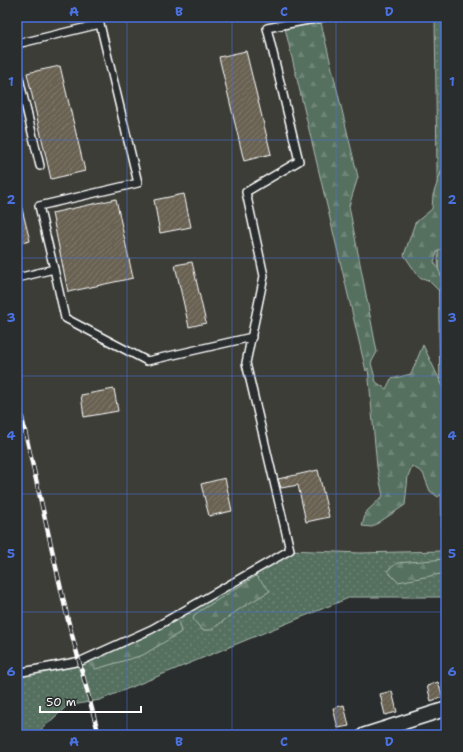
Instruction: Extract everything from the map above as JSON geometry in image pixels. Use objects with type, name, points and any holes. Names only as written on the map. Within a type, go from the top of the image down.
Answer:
[{"type":"street","points":[[364,735],[446,710]]},
{"type":"lane","points":[[17,673],[81,661],[152,629],[290,550],[246,363],[264,276],[246,192],[299,161],[267,28],[324,17]]},
{"type":"lane","points":[[17,44],[100,24],[138,183],[39,206],[65,318],[147,361],[252,337]]},
{"type":"lane","points":[[17,70],[40,166]]},
{"type":"lane","points":[[17,278],[54,269]]},
{"type":"shaded area","points":[[17,17],[435,17],[442,552],[360,553],[290,550],[152,629],[81,661],[17,673]]},
{"type":"green space","points":[[435,17],[446,17],[446,597],[351,597],[100,700],[67,706],[35,735],[17,735],[17,673],[81,661],[152,629],[290,550],[360,553],[442,551]]},
{"type":"green space","points":[[321,23],[358,177],[349,206],[377,352],[371,363],[376,382],[386,389],[391,379],[411,374],[423,345],[446,393],[446,490],[438,497],[430,491],[423,473],[412,466],[408,476],[405,505],[372,527],[362,526],[366,512],[383,496],[377,467],[368,368],[366,371],[285,28]]},
{"type":"green space","points":[[441,172],[446,173],[446,244],[437,252],[434,262],[441,276],[439,291],[428,280],[419,277],[404,255],[415,223],[432,209],[433,195]]},
{"type":"green space","points":[[446,559],[446,573],[398,582],[387,571],[397,563]]},
{"type":"green space","points":[[256,576],[270,591],[241,608],[211,630],[202,630],[193,619],[195,614]]},
{"type":"green space","points":[[178,620],[181,632],[143,655],[96,669],[86,660],[125,646]]},
{"type":"building","points":[[246,51],[271,154],[244,161],[219,57]]},
{"type":"building","points":[[60,66],[85,171],[51,179],[27,73]]},
{"type":"building","points":[[184,194],[191,227],[160,233],[154,200]]},
{"type":"building","points":[[116,199],[133,278],[68,292],[52,213]]},
{"type":"building","points":[[21,205],[30,241],[17,244],[17,206]]},
{"type":"building","points":[[192,262],[206,323],[189,327],[175,265]]},
{"type":"building","points":[[114,389],[118,411],[84,417],[81,395]]},
{"type":"building","points":[[318,470],[329,517],[306,522],[298,485],[281,488],[278,479]]},
{"type":"building","points":[[225,478],[232,511],[209,516],[201,484]]},
{"type":"building","points":[[438,682],[443,697],[431,701],[427,686]]},
{"type":"building","points":[[392,691],[397,712],[385,715],[380,694]]},
{"type":"building","points":[[344,705],[349,726],[338,728],[333,708]]},
{"type":"railway","points":[[17,396],[68,620],[99,735]]}]
